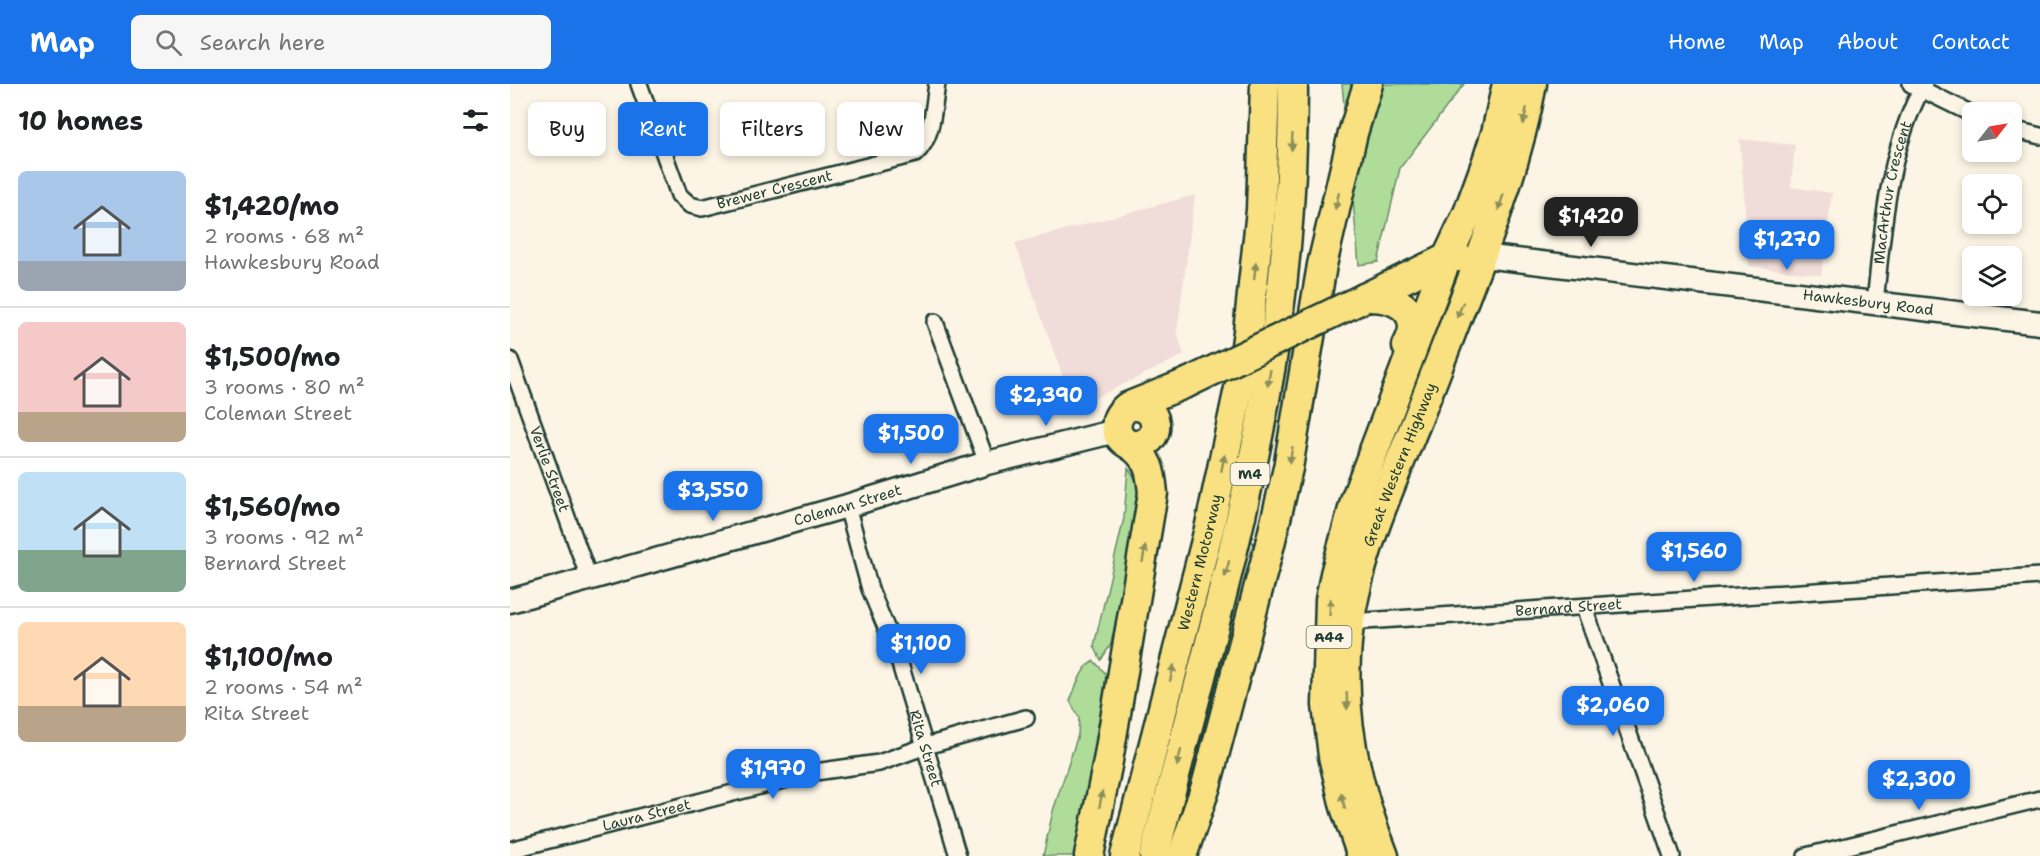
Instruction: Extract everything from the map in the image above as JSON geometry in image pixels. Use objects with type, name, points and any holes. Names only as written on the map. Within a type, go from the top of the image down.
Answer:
[{"type":"highway","name":"Western Motorway","points":[[1125,856],[1210,525],[1241,379],[1261,210],[1265,84]]},
{"type":"highway","name":"Western Motorway","points":[[1154,856],[1238,528],[1261,422],[1282,287],[1290,177],[1293,84]]},
{"type":"highway","name":"M4","points":[[1182,856],[1206,786],[1275,522],[1288,468],[1322,265],[1353,133],[1368,84]]},
{"type":"highway","name":"Great Western Highway","points":[[1362,856],[1345,807],[1333,756],[1327,705],[1330,600],[1341,547],[1356,498],[1447,258],[1468,213],[1487,161],[1507,84]]},
{"type":"highway","name":"Great Western Highway","points":[[1384,856],[1363,799],[1348,726],[1346,666],[1350,622],[1360,571],[1376,522],[1483,256],[1518,148],[1532,84]]},
{"type":"highway","name":"Coleman Street","points":[[1124,428],[1187,383],[1447,258],[1483,256]]},
{"type":"highway","points":[[1364,298],[1392,300],[1404,307],[1410,315],[1413,328],[1400,364],[1398,388]]},
{"type":"highway","name":"Coleman Street","points":[[1124,428],[1133,405],[1147,409],[1154,417],[1155,429],[1165,411],[1187,383]]},
{"type":"highway","points":[[1089,856],[1108,761],[1153,493],[1152,477],[1147,463],[1124,428]]},
{"type":"street","name":"Brewer Crescent","points":[[639,84],[679,195],[690,205],[702,208],[915,154],[924,146],[928,136],[938,84]]},
{"type":"street","points":[[1918,86],[1962,109]]},
{"type":"street","name":"MacArthur Crescent","points":[[1875,303],[1893,162],[1918,86]]},
{"type":"street","points":[[2022,132],[2040,136]]},
{"type":"street","name":"Hawkesbury Road","points":[[1483,256],[2040,323]]},
{"type":"street","points":[[935,322],[987,464]]},
{"type":"street","name":"Verlie Street","points":[[510,360],[590,578]]},
{"type":"street","name":"Coleman Street","points":[[510,601],[987,464],[1124,428]]},
{"type":"street","name":"Rita Street","points":[[847,506],[870,589],[897,654],[958,856]]},
{"type":"street","name":"Bernard Street","points":[[1350,622],[2040,576]]},
{"type":"street","points":[[1584,608],[1672,856]]},
{"type":"street","name":"Laura Street","points":[[510,850],[815,772],[879,763],[926,746],[1026,718]]},
{"type":"street","points":[[1806,856],[2040,799]]},
{"type":"shaded area","points":[[1740,139],[1795,145],[1791,187],[1832,193],[1821,275],[1749,266]]},
{"type":"shaded area","points":[[1195,195],[1177,332],[1184,355],[1074,408],[1015,243]]},
{"type":"green space","points":[[1342,84],[1464,84],[1400,168],[1378,262],[1359,265]]},
{"type":"green space","points":[[1128,468],[1136,482],[1138,508],[1111,644],[1101,660],[1094,646],[1124,518]]},
{"type":"green space","points":[[1094,661],[1106,674],[1095,768],[1078,856],[1043,856],[1053,811],[1078,735],[1079,718],[1070,701],[1085,668]]}]
